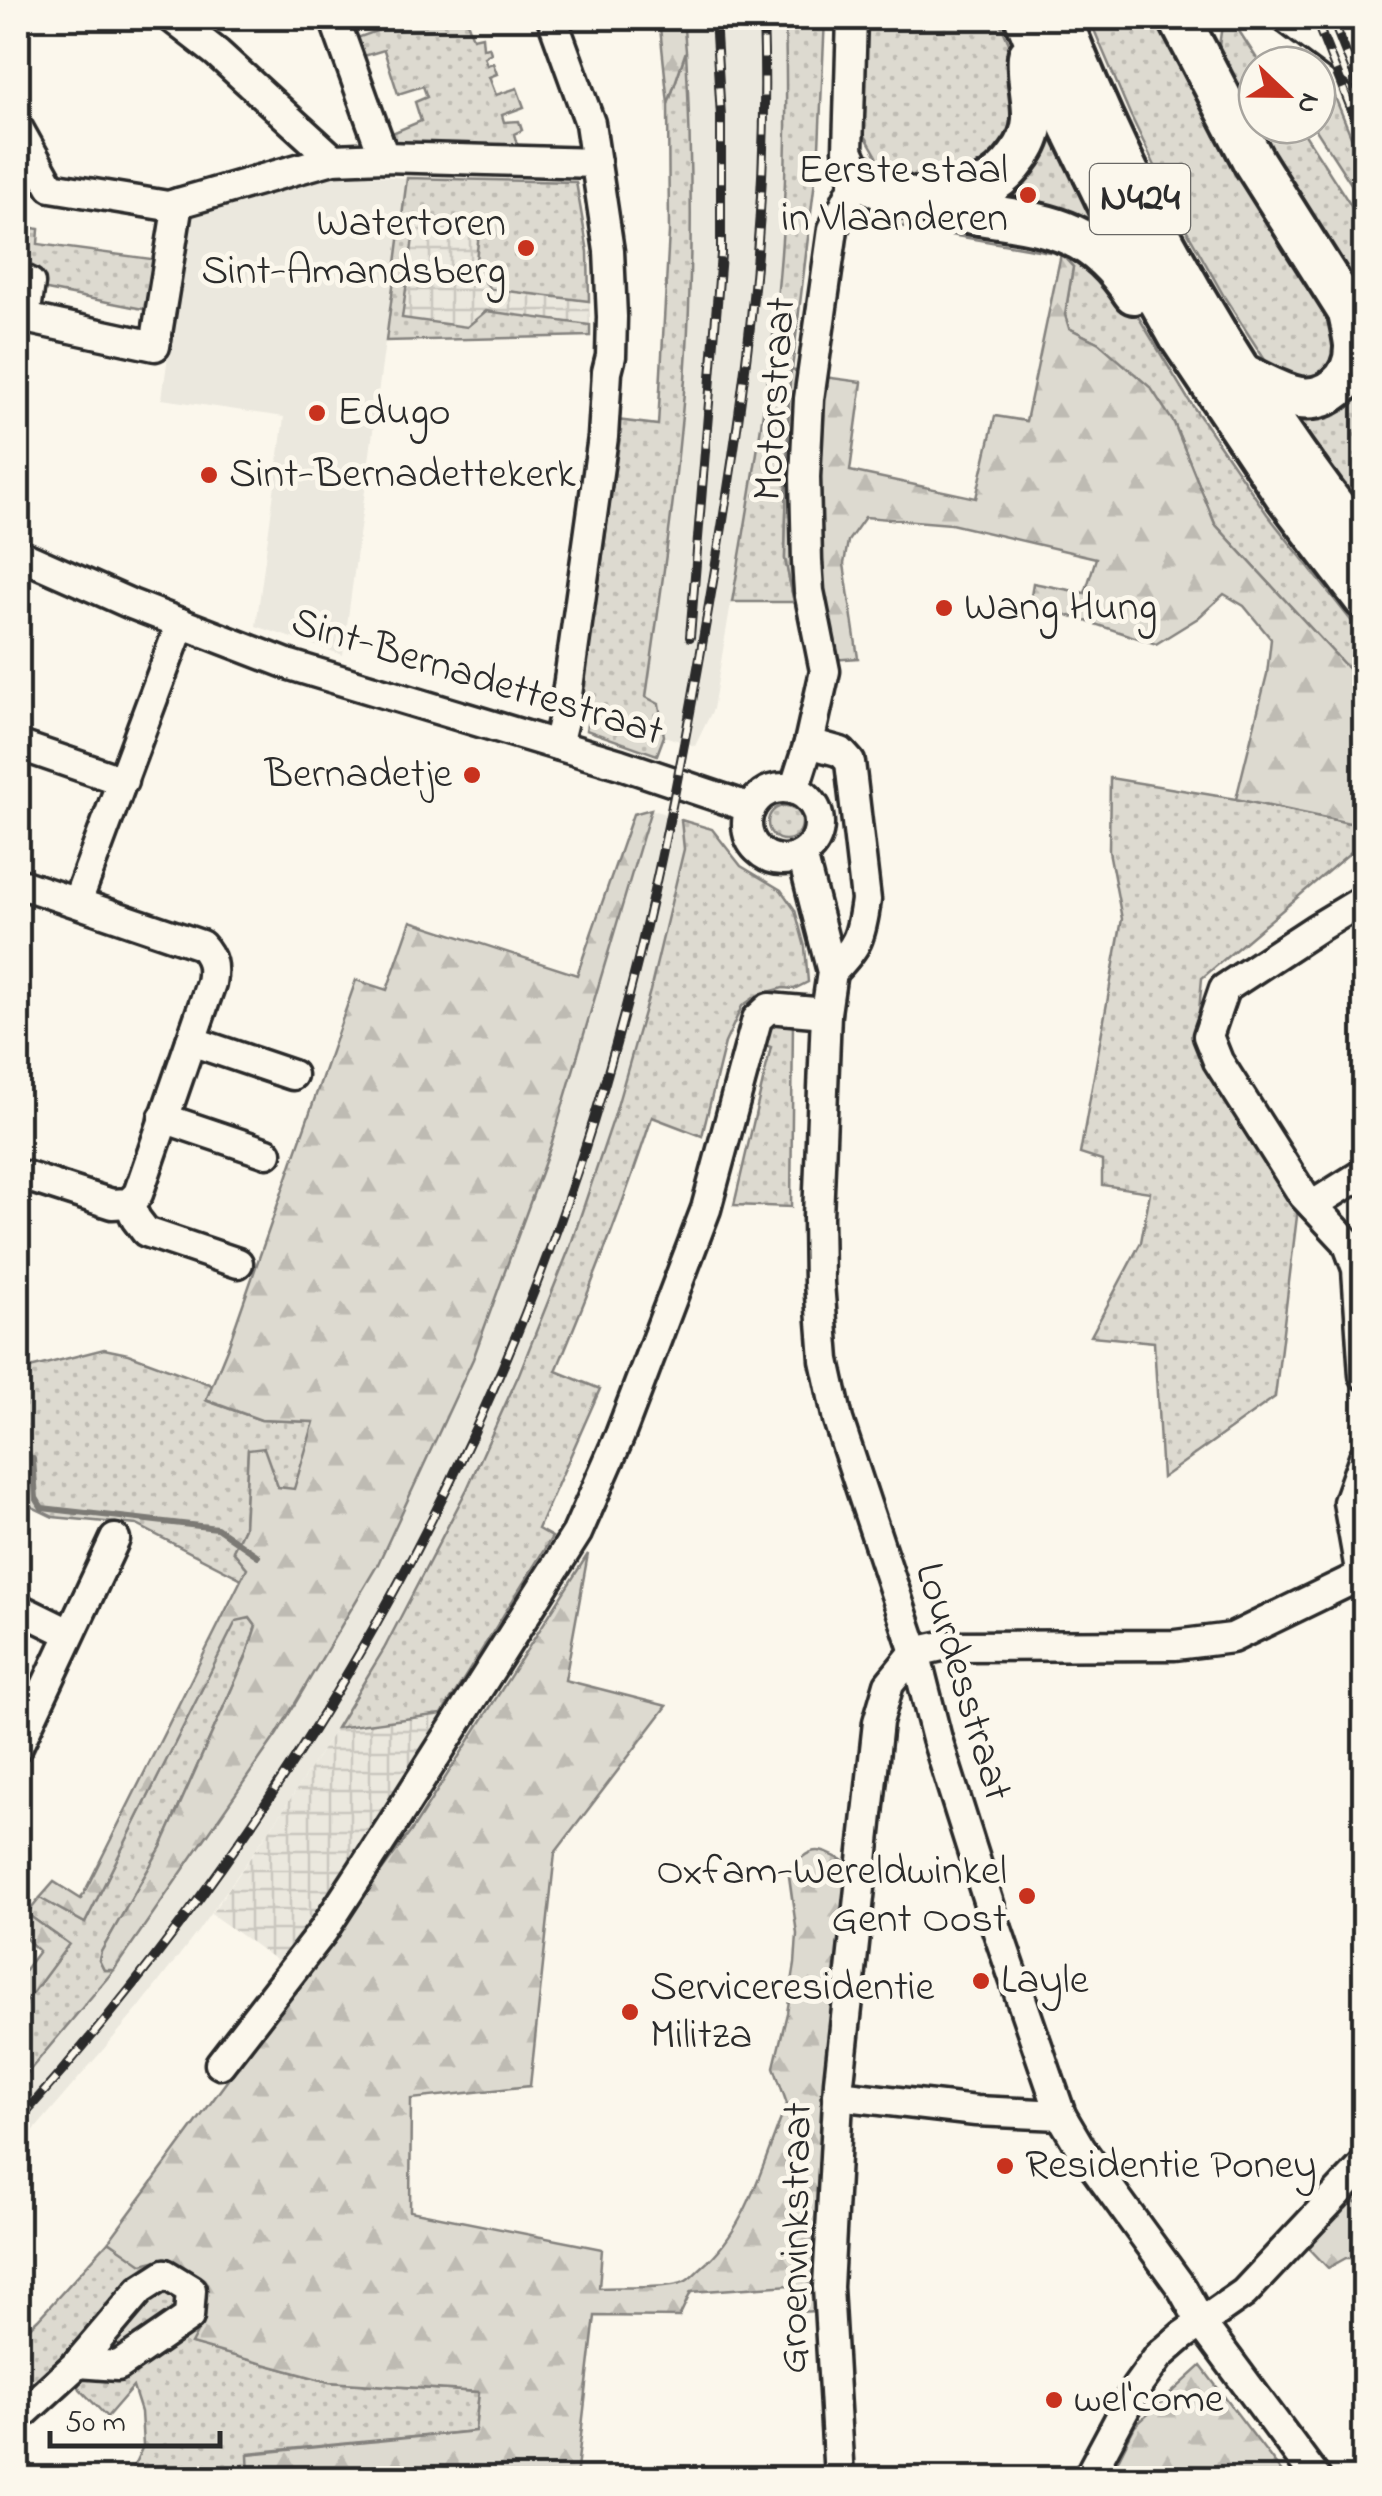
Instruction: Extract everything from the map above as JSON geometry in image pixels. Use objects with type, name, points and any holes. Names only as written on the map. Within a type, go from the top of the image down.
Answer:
[{"type":"highway","points":[[1179,18],[1254,162],[1357,325],[1352,366],[1345,380],[1322,398],[1290,396],[1238,372]]},
{"type":"highway","points":[[920,201],[959,197],[985,188],[1007,174],[1023,150],[1033,128],[1028,68],[1039,22]]},
{"type":"highway","name":"N424","points":[[1039,22],[1071,126],[1129,246],[1180,337],[1285,494],[1364,598]]},
{"type":"highway","name":"N424","points":[[1039,22],[1238,372],[1364,546]]},
{"type":"highway","points":[[860,175],[882,190],[920,201],[1042,223],[1067,232],[1096,248],[1119,269],[1142,304],[1180,337]]},
{"type":"street","points":[[172,18],[217,53],[333,159]]},
{"type":"street","points":[[334,18],[384,157]]},
{"type":"street","points":[[552,18],[584,105],[596,164],[609,250],[611,356],[603,437],[557,745]]},
{"type":"street","points":[[852,18],[848,150],[860,175]]},
{"type":"street","points":[[1286,18],[1364,76]]},
{"type":"street","points":[[1325,18],[1364,52]]},
{"type":"street","points":[[18,128],[52,187],[168,206],[333,159],[596,164]]},
{"type":"street","name":"Motorstraat","points":[[794,790],[825,671],[808,590],[809,399],[833,229],[860,175]]},
{"type":"street","points":[[18,277],[30,283],[25,318],[155,346],[178,203]]},
{"type":"street","name":"Sint-Bernadettestraat","points":[[18,554],[181,624],[290,664],[657,775],[752,808]]},
{"type":"street","points":[[77,902],[181,624]]},
{"type":"street","name":"Lourdesstraat","points":[[809,742],[841,752],[850,762],[866,900],[854,950],[832,972]]},
{"type":"street","points":[[18,746],[123,781]]},
{"type":"street","points":[[782,788],[794,790],[811,801],[817,812],[817,837],[802,855],[778,860],[756,848],[747,824],[759,798],[782,788]]},
{"type":"street","name":"Lourdesstraat","points":[[802,855],[832,972],[826,1013],[818,1217],[825,1360],[838,1420],[915,1652],[937,1739],[997,1929],[1062,2115],[1081,2149],[1182,2288],[1202,2324],[1316,2478]]},
{"type":"street","points":[[18,882],[202,944],[214,967],[138,1194],[129,1203],[112,1204],[25,1176],[18,1178]]},
{"type":"street","points":[[1360,902],[1224,989],[1208,1036],[1218,1062],[1303,1195],[1347,1242],[1357,1268],[1364,1375]]},
{"type":"street","points":[[220,2064],[323,1930],[577,1532],[620,1435],[706,1209],[757,1020],[770,1008],[826,1013]]},
{"type":"street","points":[[191,1041],[292,1075]]},
{"type":"street","points":[[163,1118],[267,1153]]},
{"type":"street","points":[[1313,1205],[1364,1173]]},
{"type":"street","points":[[129,1203],[146,1232],[238,1263]]},
{"type":"street","points":[[915,1652],[942,1646],[1175,1645],[1232,1638],[1363,1575],[1348,1502],[1364,1457]]},
{"type":"street","points":[[18,1746],[115,1540]]},
{"type":"street","points":[[18,1608],[69,1634]]},
{"type":"street","name":"Groenvinkstraat","points":[[839,2478],[828,2287],[838,2094],[878,1722],[889,1684],[915,1652]]},
{"type":"street","points":[[838,2094],[976,2111],[1062,2115]]},
{"type":"street","points":[[1088,2478],[1136,2388],[1159,2356],[1244,2293],[1364,2165]]},
{"type":"street","points":[[18,2418],[78,2363]]},
{"type":"shaded area","points":[[683,18],[785,18],[786,76],[781,252],[764,408],[713,709],[695,746],[664,736],[659,704],[646,698],[685,376],[690,118]]},
{"type":"shaded area","name":"Edugo","points":[[339,173],[407,178],[343,655],[256,626],[284,417],[162,399],[187,217]]},
{"type":"shaded area","points":[[407,178],[576,182],[588,252],[590,336],[386,341]]},
{"type":"shaded area","points":[[651,809],[681,820],[684,849],[650,991],[614,1117],[570,1247],[485,1450],[384,1649],[282,1812],[138,2009],[18,2149],[18,2084],[114,1970],[277,1734],[378,1564],[473,1359],[551,1145]]},
{"type":"shaded area","points":[[442,1714],[338,1880],[279,1962],[211,1914],[336,1728]]},
{"type":"green space","points":[[382,18],[473,18],[467,21],[473,38],[482,36],[483,48],[489,47],[491,53],[484,57],[487,65],[493,63],[497,74],[489,77],[496,95],[517,88],[524,107],[502,115],[504,122],[519,121],[522,130],[514,134],[518,148],[394,144],[390,134],[421,121],[415,102],[427,97],[423,86],[398,94],[384,50],[364,56],[357,38],[385,28]]},
{"type":"green space","points":[[659,18],[683,18],[686,51],[668,104]]},
{"type":"green space","points":[[785,18],[825,18],[819,147],[789,394],[785,559],[794,602],[732,602],[761,429],[777,298],[785,165]]},
{"type":"green space","points":[[865,18],[998,18],[1025,90],[1005,162],[927,188],[893,173],[879,160],[862,130]]},
{"type":"green space","points":[[1089,18],[1168,18],[1338,329],[1341,345],[1331,373],[1306,386],[1272,371],[1181,220]]},
{"type":"green space","points":[[1232,20],[1248,45],[1237,45],[1237,91],[1218,53],[1221,32]]},
{"type":"green space","points":[[686,51],[690,174],[685,379],[646,697],[659,704],[664,736],[657,755],[586,730],[589,715],[574,712],[577,692],[583,692],[600,572],[594,570],[596,561],[602,561],[610,501],[605,500],[606,490],[612,490],[621,431],[615,429],[616,420],[658,425],[669,232],[668,104]]},
{"type":"green space","points":[[1337,102],[1364,168],[1364,204],[1326,145],[1337,145]]},
{"type":"green space","points":[[1052,124],[1103,234],[988,204]]},
{"type":"green space","points":[[1265,145],[1312,145],[1364,226],[1364,312],[1295,205]]},
{"type":"green space","points":[[407,178],[576,182],[588,252],[589,301],[491,289],[475,270],[480,223],[416,216],[402,318],[467,327],[486,311],[590,325],[590,336],[386,341]]},
{"type":"green space","points":[[885,209],[1039,233],[1115,278],[1188,399],[1267,514],[1364,637],[1364,686],[1215,524],[1174,423],[1099,343],[1069,328],[1065,315],[1073,267],[1061,254],[858,219]]},
{"type":"green space","points":[[30,223],[39,229],[38,244],[159,260],[153,311],[37,288],[18,274],[18,230]]},
{"type":"green space","points":[[1061,254],[1073,267],[1065,315],[1069,328],[1099,343],[1151,388],[1174,423],[1215,524],[1364,686],[1364,826],[1236,799],[1267,674],[1271,639],[1244,606],[1224,594],[1198,618],[1156,644],[1030,603],[1033,583],[1085,593],[1096,558],[951,524],[865,517],[848,541],[844,564],[858,658],[831,660],[823,604],[794,602],[785,559],[791,370],[862,382],[850,471],[976,498],[995,416],[1026,421]]},
{"type":"green space","points":[[1364,367],[1364,506],[1356,496],[1341,498],[1278,408]]},
{"type":"green space","points":[[1110,778],[1364,826],[1364,841],[1202,978],[1197,1033],[1298,1208],[1275,1397],[1162,1478],[1154,1342],[1091,1336],[1141,1242],[1150,1192],[1102,1185],[1102,1161],[1080,1154],[1122,919],[1109,851]]},
{"type":"green space","points":[[785,806],[797,811],[802,823],[797,835],[785,840],[773,835],[768,823],[773,811]]},
{"type":"green space","points":[[651,809],[551,1145],[473,1359],[378,1564],[277,1734],[114,1970],[104,1970],[99,1960],[101,1952],[161,1847],[246,1657],[256,1626],[250,1618],[236,1621],[85,1923],[40,1898],[54,1882],[81,1899],[247,1568],[233,1551],[244,1528],[248,1450],[264,1448],[278,1487],[294,1489],[314,1422],[261,1420],[206,1400],[356,980],[387,990],[411,921],[577,975],[633,814]]},
{"type":"green space","points":[[681,820],[712,829],[741,866],[781,890],[795,910],[805,947],[808,982],[794,989],[758,995],[742,1006],[725,1043],[702,1136],[652,1117],[607,1245],[556,1371],[600,1389],[538,1529],[552,1537],[442,1714],[336,1728],[384,1649],[467,1489],[570,1247],[614,1117],[650,991],[684,849]]},
{"type":"green space","points":[[778,1020],[793,1021],[791,1207],[734,1205],[771,1047],[756,1042],[764,1025]]},
{"type":"green space","points":[[104,1349],[212,1385],[207,1401],[261,1420],[315,1422],[294,1490],[278,1487],[248,1450],[244,1528],[233,1551],[248,1567],[242,1579],[137,1525],[53,1517],[28,1505],[18,1493],[18,1371]]},
{"type":"green space","points":[[588,1554],[565,1680],[667,1706],[555,1853],[530,2086],[411,2099],[410,2211],[602,2249],[599,2288],[667,2286],[691,2278],[718,2250],[744,2212],[787,2104],[774,2067],[795,1964],[797,1934],[788,1869],[811,1852],[822,1852],[849,1863],[824,2077],[818,2311],[796,2312],[791,2285],[691,2292],[679,2317],[595,2316],[576,2478],[249,2478],[248,2454],[475,2431],[479,2392],[329,2382],[191,2344],[204,2319],[203,2284],[166,2258],[142,2264],[109,2241],[412,1830]]},
{"type":"green space","points":[[250,1618],[256,1626],[246,1657],[161,1847],[101,1952],[99,1960],[104,1970],[114,1970],[18,2084],[18,2013],[68,1944],[27,1914],[40,1898],[85,1923],[236,1620]]},
{"type":"green space","points":[[27,1914],[69,1944],[18,2013],[18,1979],[39,1951],[18,1931]]},
{"type":"green space","points":[[1350,2200],[1364,2205],[1364,2258],[1346,2258],[1328,2268],[1308,2247]]},
{"type":"green space","points":[[109,2241],[142,2263],[166,2258],[204,2284],[204,2319],[192,2344],[329,2382],[479,2392],[475,2431],[249,2453],[249,2478],[128,2478],[143,2446],[141,2412],[133,2387],[107,2417],[80,2389],[66,2356],[18,2398],[18,2338]]},
{"type":"green space","points":[[1201,2366],[1286,2478],[1109,2478],[1135,2426]]},
{"type":"waterway","points":[[18,1449],[33,1459],[36,1498],[42,1508],[217,1528],[258,1556]]},
{"type":"railway","points":[[690,637],[721,254],[721,117],[715,18]]},
{"type":"railway","points":[[18,2121],[110,2014],[196,1903],[276,1788],[350,1669],[418,1546],[480,1419],[534,1290],[582,1157],[621,1025],[654,892],[694,690],[731,471],[758,245],[763,18]]},
{"type":"railway","points":[[1315,18],[1364,141]]},
{"type":"railway","points":[[1332,18],[1363,96]]},
{"type":"place","name":"Eerste staal in Vlaanderen","points":[[1028,195]]},
{"type":"place","name":"Watertoren Sint-Amandsberg","points":[[526,248]]},
{"type":"place","name":"Edugo","points":[[317,413]]},
{"type":"place","name":"Sint-Bernadettekerk","points":[[209,475]]},
{"type":"place","name":"Wang Hung","points":[[944,608]]},
{"type":"place","name":"Bernadetje","points":[[472,775]]},
{"type":"place","name":"Oxfam-Wereldwinkel Gent Oost","points":[[1027,1896]]},
{"type":"place","name":"Layle","points":[[981,1981]]},
{"type":"place","name":"Serviceresidentie Militza","points":[[630,2012]]},
{"type":"place","name":"Residentie Poney","points":[[1005,2166]]},
{"type":"place","name":"wel'come","points":[[1054,2400]]}]
